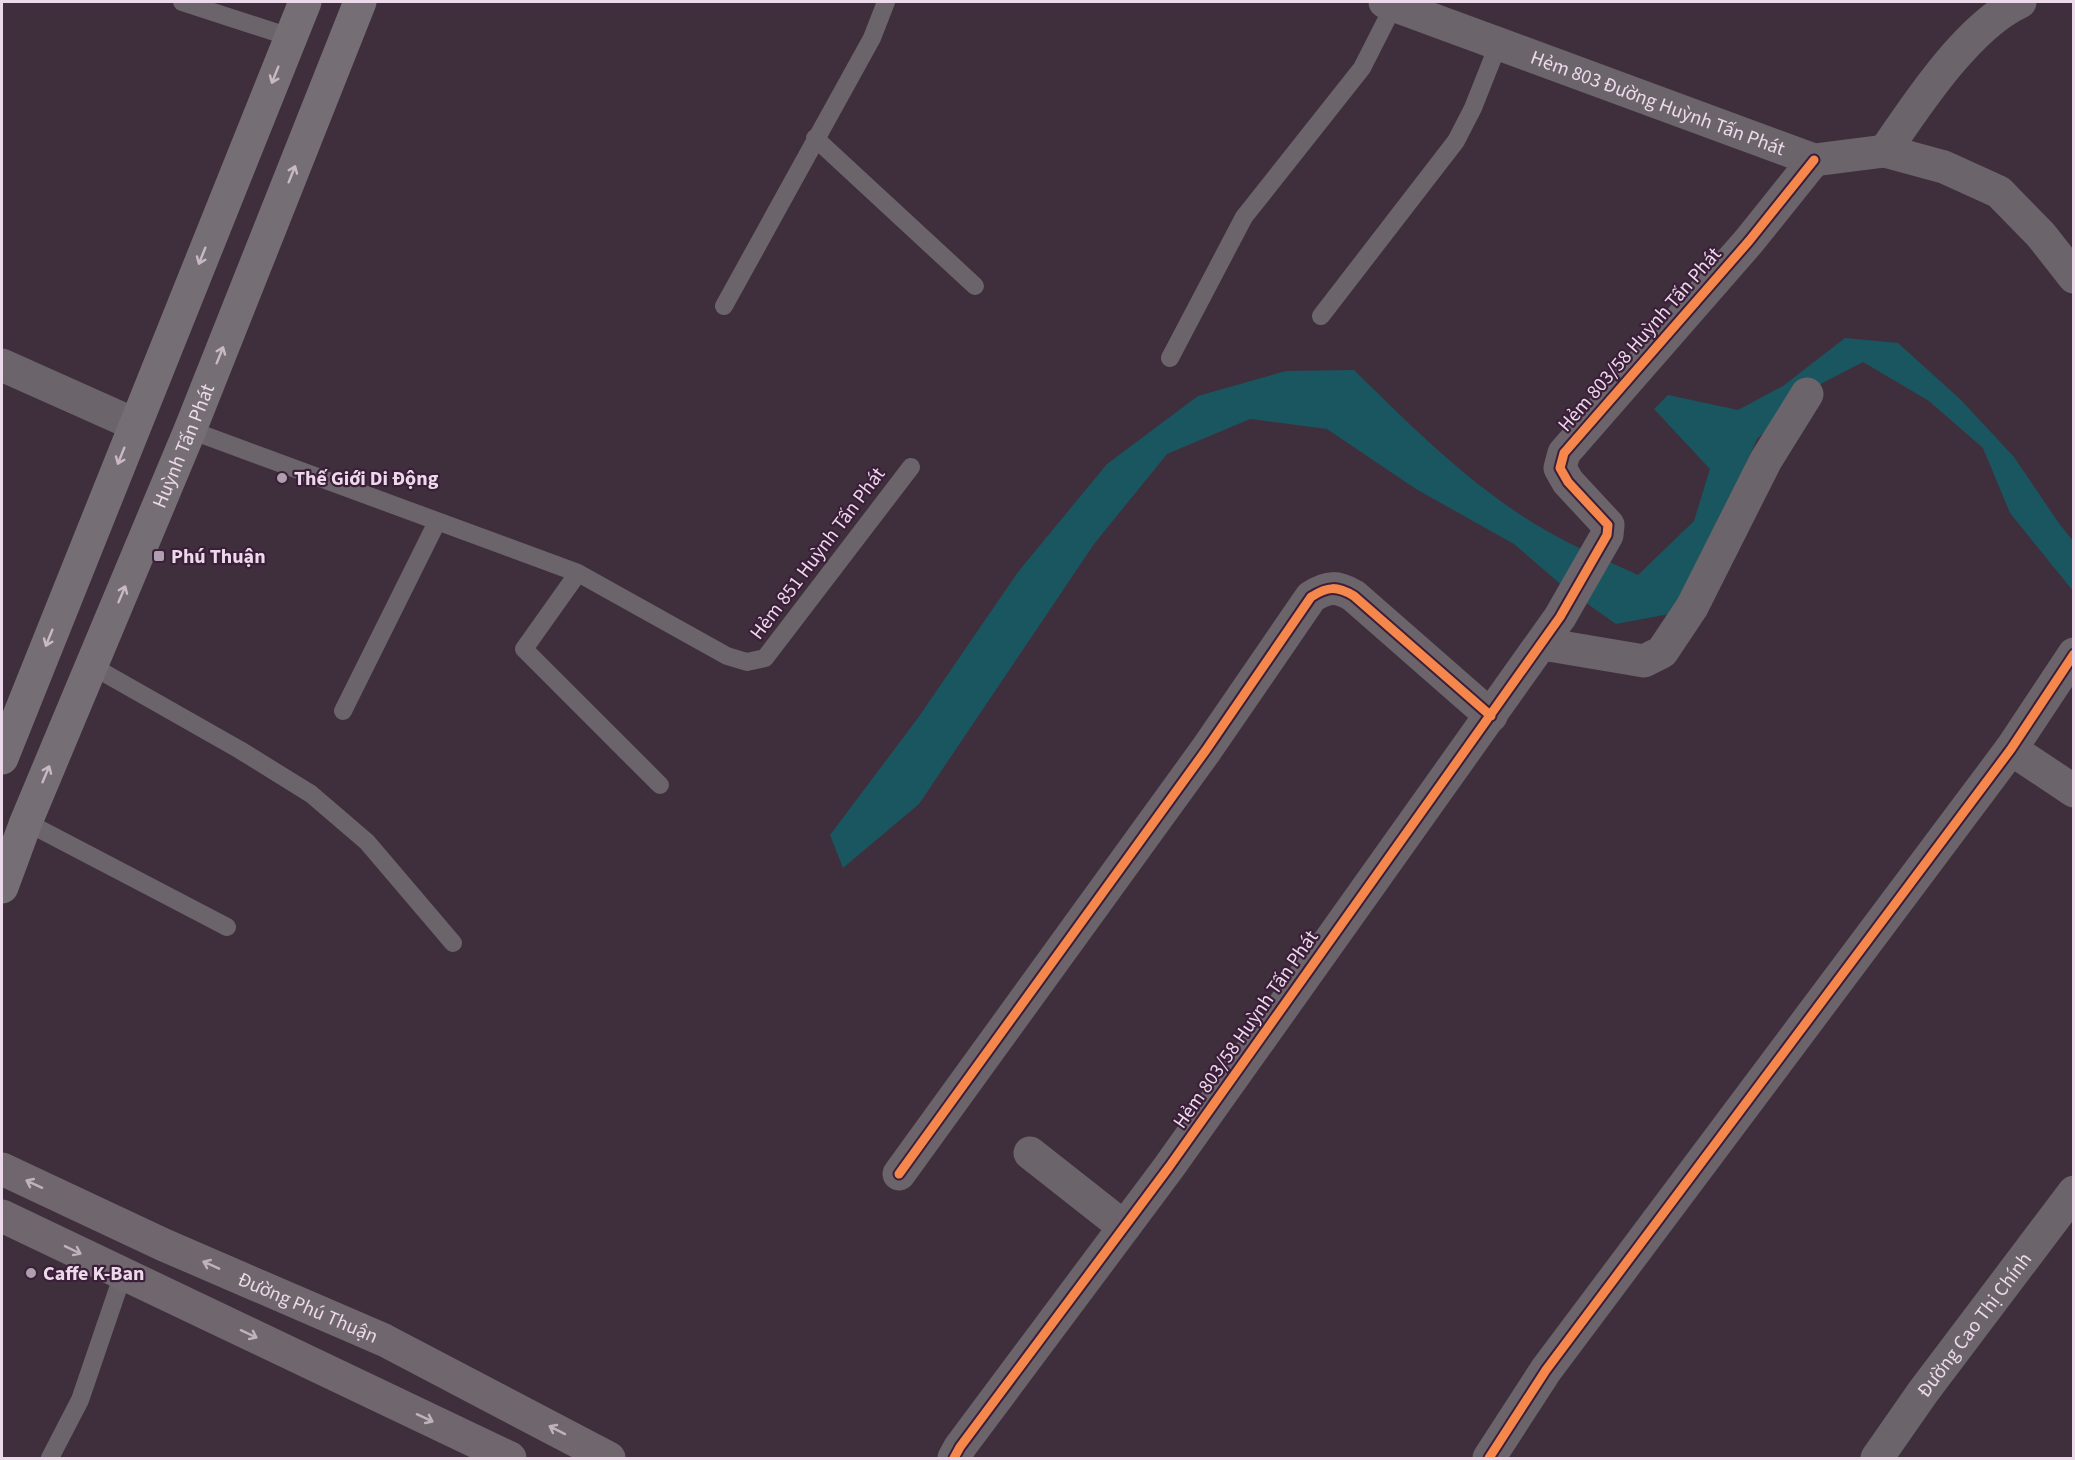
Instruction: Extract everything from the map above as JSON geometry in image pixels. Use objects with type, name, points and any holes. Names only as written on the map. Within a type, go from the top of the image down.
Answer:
[{"type":"main road","points":[[2,758],[305,2]]},
{"type":"main road","name":"Huỳnh Tấn Phát","points":[[2,887],[26,822],[190,430],[360,2]]},
{"type":"main road","points":[[134,424],[190,430]]},
{"type":"street","points":[[1885,151],[1917,103],[1971,40],[1993,18],[2020,2]]},
{"type":"street","name":"Hẻm 803 Đường Huỳnh Tấn Phát","points":[[1390,3],[1498,45],[1814,160],[1885,151],[1944,167],[1999,192],[2041,235],[2073,277]]},
{"type":"street","name":"Hẻm 803/58 Huỳnh Tấn Phát","points":[[954,1458],[1124,1227],[1543,644],[1560,617],[1607,535],[1608,525],[1568,482],[1560,468],[1564,453],[1749,241],[1814,160]]},
{"type":"street","points":[[2,365],[134,424]]},
{"type":"street","points":[[1543,644],[1644,661],[1662,652],[1692,607],[1766,460],[1807,394]]},
{"type":"street","points":[[899,1174],[1199,759],[1311,597],[1324,589],[1339,587],[1354,596],[1491,716]]},
{"type":"street","points":[[1489,1458],[1546,1370],[2011,749],[2073,654]]},
{"type":"street","points":[[2011,749],[2073,791]]},
{"type":"street","points":[[1030,1152],[1124,1227]]},
{"type":"street","name":"Đường Phú Thuận","points":[[2,1169],[164,1245],[384,1340],[609,1458]]},
{"type":"street","name":"Đường Cao Thị Chính","points":[[1877,1458],[1923,1392],[2073,1192]]},
{"type":"street","points":[[2,1216],[510,1458]]},
{"type":"lane","points":[[182,2],[290,37]]},
{"type":"lane","points":[[724,306],[815,138],[872,39],[886,2]]},
{"type":"lane","points":[[1170,358],[1244,217],[1362,68],[1390,3]]},
{"type":"lane","points":[[1321,316],[1456,141],[1473,108],[1498,45]]},
{"type":"lane","points":[[815,138],[975,286]]},
{"type":"lane","name":"Hẻm 851 Huỳnh Tấn Phát","points":[[190,430],[578,573],[727,656],[747,662],[765,658],[911,467]]},
{"type":"lane","points":[[343,711],[437,522]]},
{"type":"lane","points":[[578,573],[524,649],[660,784]]},
{"type":"lane","points":[[92,666],[240,750],[311,794],[367,842],[453,943]]},
{"type":"lane","points":[[26,822],[227,927]]},
{"type":"lane","points":[[50,1458],[80,1400],[123,1274]]},
{"type":"water","points":[[1845,338],[1898,343],[1960,399],[2014,457],[2073,541],[2073,591],[2010,513],[1983,448],[1929,401],[1863,362],[1811,389],[1757,439],[1680,612],[1616,624],[1565,588],[1514,544],[1416,489],[1327,429],[1250,419],[1167,454],[1094,544],[919,804],[843,868],[830,835],[918,718],[1018,572],[1107,464],[1198,396],[1286,371],[1354,370],[1454,464],[1509,507],[1567,542],[1638,575],[1694,521],[1710,469],[1654,409],[1668,395],[1738,410],[1783,386]]},
{"type":"cycle path","points":[[954,1458],[1169,1167],[1560,617],[1607,535],[1608,525],[1568,482],[1560,468],[1564,453],[1749,241],[1814,160]]},
{"type":"cycle path","points":[[899,1174],[1206,750],[1311,597],[1328,589],[1342,590],[1354,596],[1491,716]]},
{"type":"cycle path","points":[[1489,1458],[1546,1370],[2011,749],[2074,654]]},
{"type":"place","name":"Thế Giới Di Động","points":[[282,478]]},
{"type":"place","name":"Phú Thuận","points":[[159,556]]},
{"type":"place","name":"Caffe K-Ban","points":[[31,1273]]}]
